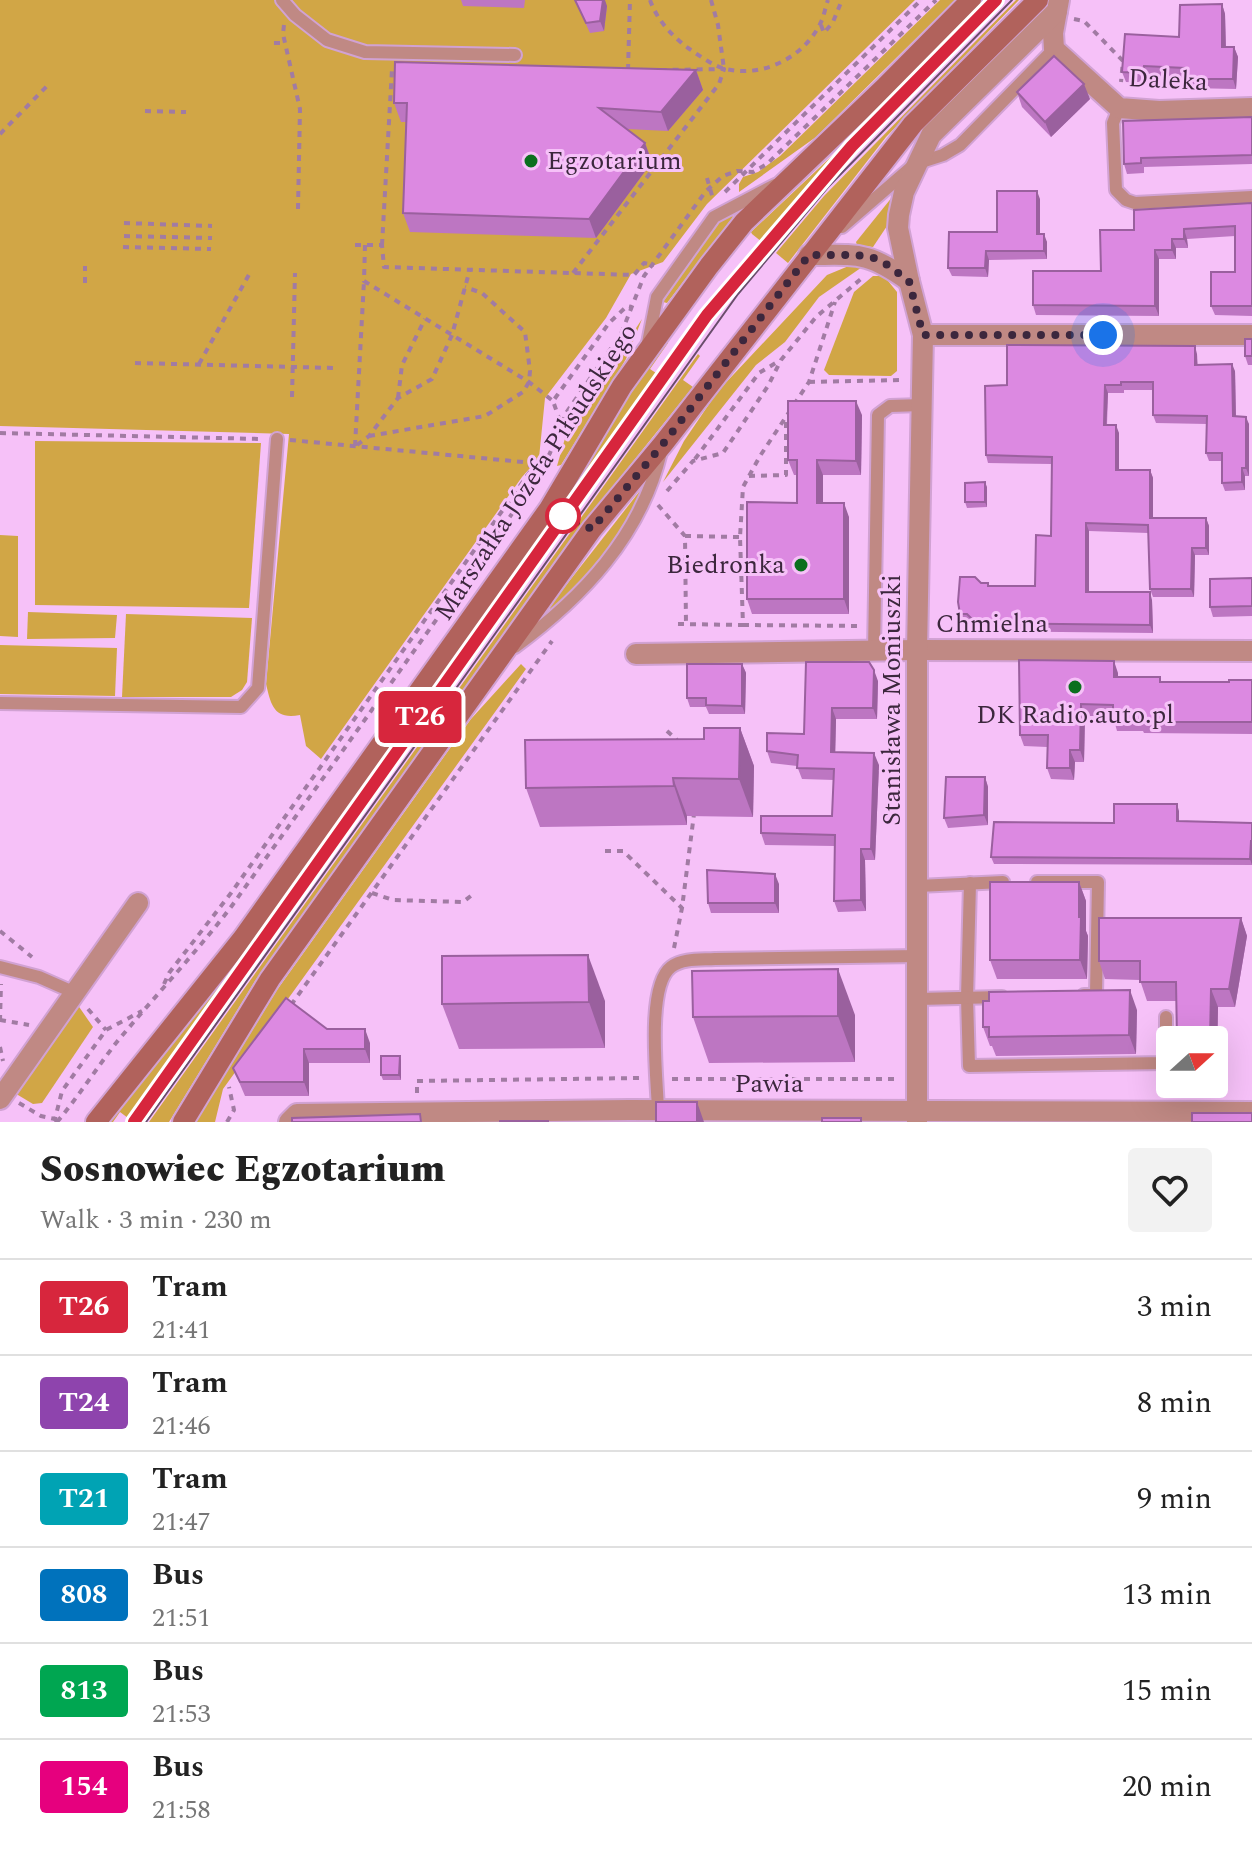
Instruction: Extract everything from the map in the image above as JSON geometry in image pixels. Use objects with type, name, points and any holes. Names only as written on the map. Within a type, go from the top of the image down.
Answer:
[{"type":"main road","name":"Marszałka Józefa Piłsudskiego","points":[[96,1122],[243,938],[549,509],[647,348],[744,222],[971,0]]},
{"type":"main road","points":[[183,1122],[270,979],[592,529],[663,444],[913,124],[1038,0]]},
{"type":"street","points":[[1054,49],[1053,33],[1062,10]]},
{"type":"street","name":"Stanisława Moniuszki","points":[[912,1114],[919,956],[917,650],[923,335],[898,228],[900,203],[915,164],[931,135],[1062,10]]},
{"type":"street","name":"Daleka","points":[[1054,49],[1121,101],[1159,111],[1252,108]]},
{"type":"street","points":[[809,255],[874,258],[909,281]]},
{"type":"street","points":[[923,335],[1252,335]]},
{"type":"street","name":"Chmielna","points":[[636,654],[874,641],[917,650],[1252,651]]},
{"type":"street","points":[[0,1099],[138,903]]},
{"type":"street","name":"Pawia","points":[[289,1122],[297,1114],[658,1110],[912,1114],[1252,1112]]},
{"type":"lane","points":[[284,3],[327,40],[365,52],[515,55]]},
{"type":"lane","points":[[809,255],[915,164],[943,155],[960,145],[1054,49]]},
{"type":"lane","points":[[1121,101],[1113,123],[1116,190],[1126,200],[1135,203],[1252,197]]},
{"type":"lane","points":[[874,641],[878,415],[890,406],[922,405]]},
{"type":"lane","points":[[0,703],[241,707],[258,688],[277,439]]},
{"type":"lane","points":[[499,659],[557,616],[605,564],[626,535],[653,486],[663,444]]},
{"type":"lane","points":[[918,886],[1098,882],[1096,995],[1067,996]]},
{"type":"lane","points":[[970,883],[969,1066],[1166,1063],[1166,1017]]},
{"type":"lane","points":[[658,1110],[656,1006],[661,983],[669,968],[684,961],[715,959],[919,956]]},
{"type":"lane","points":[[1,968],[39,977],[73,992]]},
{"type":"lane","points":[[918,999],[1010,997]]},
{"type":"path","points":[[628,70],[630,0]]},
{"type":"path","points":[[650,0],[673,37],[724,69]]},
{"type":"path","points":[[573,273],[719,84],[724,69],[711,0]]},
{"type":"path","points":[[660,70],[761,69],[786,62],[820,25],[828,0]]},
{"type":"path","points":[[820,25],[824,33],[833,22],[842,0]]},
{"type":"path","points":[[743,171],[921,0]]},
{"type":"path","points":[[26,1107],[57,1122],[144,1009],[182,969],[231,907],[541,471],[560,423],[618,339],[641,282],[709,186],[723,176],[753,172],[767,164],[936,0]]},
{"type":"path","points":[[284,3],[283,34],[300,109],[298,209]]},
{"type":"path","points":[[1062,10],[1084,21],[1123,61],[1121,101]]},
{"type":"path","points":[[274,43],[285,43]]},
{"type":"path","points":[[392,66],[382,245],[384,267],[634,275],[644,263],[665,267]]},
{"type":"path","points":[[0,134],[48,85]]},
{"type":"path","points":[[145,111],[186,112]]},
{"type":"path","points":[[707,178],[714,204]]},
{"type":"path","points":[[124,223],[212,226]]},
{"type":"path","points":[[124,236],[212,238]]},
{"type":"path","points":[[355,245],[382,245]]},
{"type":"path","points":[[355,446],[365,245]]},
{"type":"path","points":[[123,247],[211,249]]},
{"type":"path","points":[[85,266],[85,283]]},
{"type":"path","points":[[355,446],[369,436],[398,398],[432,379],[452,335],[470,269]]},
{"type":"path","points":[[199,364],[251,271]]},
{"type":"path","points":[[292,397],[295,273]]},
{"type":"path","points":[[364,281],[529,382],[553,401],[560,423]]},
{"type":"path","points":[[369,436],[485,416],[523,392],[529,382],[525,332],[482,293],[465,287]]},
{"type":"path","points":[[743,625],[740,537],[743,487],[809,382],[836,300]]},
{"type":"path","points":[[553,401],[609,323],[627,306],[632,308]]},
{"type":"path","points":[[398,398],[402,365],[425,319]]},
{"type":"path","points":[[666,493],[759,373],[781,360]]},
{"type":"path","points":[[135,363],[334,368]]},
{"type":"path","points":[[809,382],[900,380]]},
{"type":"path","points":[[693,461],[723,453],[768,386]]},
{"type":"path","points":[[749,476],[786,475],[786,416]]},
{"type":"path","points":[[0,433],[277,439],[523,462],[541,471]]},
{"type":"path","points":[[164,986],[169,973],[231,893],[534,466]]},
{"type":"path","points":[[656,504],[685,536],[686,624]]},
{"type":"path","points":[[685,536],[740,537]]},
{"type":"path","points":[[481,540],[490,546]]},
{"type":"path","points":[[678,624],[856,624],[874,641]]},
{"type":"path","points":[[287,1010],[553,639]]},
{"type":"path","points":[[667,731],[679,742]]},
{"type":"path","points":[[669,968],[682,908],[694,811]]},
{"type":"path","points":[[605,851],[623,851],[682,908]]},
{"type":"path","points":[[372,893],[393,900],[463,902],[472,895]]},
{"type":"path","points":[[1,968],[0,1021],[27,1024],[45,1032]]},
{"type":"path","points":[[55,1119],[62,1091],[106,1030],[144,1009]]},
{"type":"path","points":[[417,1099],[417,1081],[900,1079],[912,1114]]},
{"type":"path","points":[[228,1083],[234,1110],[230,1120]]},
{"type":"shaded area","points":[[0,0],[915,0],[707,204],[663,262],[631,274],[606,318],[545,398],[539,458],[522,477],[321,759],[306,746],[300,715],[279,713],[272,704],[266,684],[289,434],[0,426]]},
{"type":"shaded area","points":[[940,0],[955,0],[816,137],[739,192],[743,177],[758,172],[780,156]]},
{"type":"shaded area","points":[[989,0],[993,0],[846,149],[762,242],[752,234],[751,232],[872,118]]},
{"type":"shaded area","points":[[1019,0],[886,137],[788,263],[776,253],[824,196]]},
{"type":"shaded area","points":[[897,191],[891,220],[873,247],[857,245],[856,242]]},
{"type":"shaded area","points":[[731,214],[733,217],[667,303],[663,302],[715,225]]},
{"type":"shaded area","points":[[856,263],[865,265],[819,297],[785,342],[756,365],[663,482],[684,441],[718,391],[827,275]]},
{"type":"shaded area","points":[[873,276],[884,276],[897,292],[897,371],[891,376],[829,375],[824,370],[854,292]]},
{"type":"shaded area","points":[[642,319],[626,359],[561,465],[557,466],[566,435]]},
{"type":"shaded area","points":[[666,342],[650,369],[659,375],[677,351],[679,353],[130,1122],[126,1122],[128,1118],[120,1112],[110,1122],[254,943],[555,520],[620,409]]},
{"type":"shaded area","points":[[698,354],[700,356],[683,380],[693,387],[573,536],[255,981],[169,1122],[149,1122]]},
{"type":"shaded area","points":[[35,441],[261,443],[249,608],[35,605]]},
{"type":"shaded area","points":[[643,490],[604,554],[552,611],[549,607]]},
{"type":"shaded area","points":[[0,535],[18,536],[18,637],[0,636]]},
{"type":"shaded area","points":[[28,612],[117,615],[115,638],[27,639]]},
{"type":"shaded area","points":[[126,614],[252,618],[247,682],[242,690],[231,697],[122,697]]},
{"type":"shaded area","points":[[0,645],[117,648],[115,696],[0,694]]},
{"type":"shaded area","points":[[521,664],[526,669],[223,1089],[215,1122],[196,1122],[277,990],[471,719]]},
{"type":"shaded area","points":[[75,1001],[93,1027],[42,1103],[33,1104],[13,1092]]},
{"type":"building","points":[[575,0],[603,0],[600,21],[586,23]]},
{"type":"building","points":[[1222,4],[1222,47],[1234,47],[1233,79],[1185,79],[1185,68],[1144,66],[1143,73],[1122,72],[1125,34],[1179,37],[1180,5]]},
{"type":"building","points":[[1054,56],[1084,84],[1045,122],[1017,92]]},
{"type":"building","name":"Egzotarium","points":[[395,62],[696,70],[661,112],[599,108],[645,143],[589,219],[403,213],[407,103],[394,103]]},
{"type":"building","points":[[1252,117],[1252,155],[1141,158],[1141,163],[1124,164],[1123,121]]},
{"type":"building","points":[[997,191],[1037,191],[1037,234],[1044,234],[1044,251],[986,251],[985,268],[948,268],[949,232],[997,232]]},
{"type":"building","points":[[1252,203],[1252,306],[1211,306],[1211,272],[1235,272],[1235,226],[1184,229],[1184,239],[1172,239],[1172,250],[1155,250],[1155,306],[1033,305],[1033,271],[1101,271],[1100,230],[1134,230],[1134,210]]},
{"type":"building","points":[[1245,339],[1252,339],[1252,356],[1245,356]]},
{"type":"building","points":[[1007,345],[1195,346],[1195,365],[1232,364],[1233,416],[1246,417],[1246,468],[1242,468],[1242,482],[1222,483],[1222,453],[1206,453],[1207,416],[1153,415],[1153,382],[1105,385],[1104,425],[1116,425],[1116,470],[1150,470],[1150,518],[1206,518],[1206,548],[1192,548],[1191,589],[1150,589],[1148,525],[1086,523],[1086,592],[1150,592],[1150,625],[976,623],[967,614],[960,614],[960,577],[975,577],[981,583],[988,583],[988,586],[1035,586],[1036,535],[1051,536],[1052,457],[986,455],[985,386],[1007,385]]},
{"type":"building","points":[[788,401],[856,401],[856,461],[817,460],[817,503],[844,503],[844,599],[747,599],[747,502],[797,503],[797,460],[788,460]]},
{"type":"building","points":[[985,482],[985,502],[965,502],[965,483]]},
{"type":"building","points":[[1252,578],[1252,606],[1210,607],[1210,579]]},
{"type":"building","points":[[1019,660],[1114,661],[1114,677],[1160,677],[1160,682],[1252,680],[1252,722],[1139,722],[1139,719],[1113,719],[1113,705],[1081,704],[1080,750],[1070,750],[1070,768],[1047,768],[1048,735],[1020,735]]},
{"type":"building","points":[[806,662],[869,662],[874,670],[873,708],[832,708],[831,752],[874,753],[871,849],[861,849],[861,900],[834,901],[835,835],[761,833],[761,816],[832,816],[834,769],[797,768],[798,755],[767,751],[767,733],[804,734]]},
{"type":"building","points":[[687,664],[742,664],[742,706],[706,705],[706,698],[687,698]]},
{"type":"building","points":[[704,728],[740,728],[739,779],[673,778],[674,786],[526,788],[525,740],[704,739]]},
{"type":"building","points":[[946,777],[985,777],[984,815],[944,818]]},
{"type":"building","points":[[1114,804],[1177,804],[1177,821],[1252,823],[1250,859],[991,857],[994,822],[1114,823]]},
{"type":"building","points":[[707,870],[775,874],[775,903],[708,903]]},
{"type":"building","points":[[990,882],[1079,882],[1080,960],[990,960]]},
{"type":"building","points":[[1099,918],[1241,918],[1229,989],[1211,989],[1210,1026],[1177,1026],[1176,982],[1140,982],[1140,961],[1099,961]]},
{"type":"building","points":[[588,955],[589,1002],[442,1004],[442,956]]},
{"type":"building","points":[[838,969],[838,1016],[693,1017],[692,971]]},
{"type":"building","points":[[1130,990],[1129,1035],[989,1037],[989,1027],[983,1027],[983,1001],[989,1001],[989,992]]},
{"type":"building","points":[[286,998],[327,1029],[365,1029],[365,1049],[304,1049],[304,1082],[240,1082],[233,1068]]},
{"type":"building","points":[[381,1056],[400,1056],[399,1075],[381,1075]]},
{"type":"building","points":[[656,1102],[697,1102],[697,1122],[656,1122]]},
{"type":"building","points":[[1192,1113],[1252,1113],[1252,1122],[1192,1122]]},
{"type":"building","points":[[420,1114],[421,1122],[292,1122],[292,1118]]},
{"type":"building","points":[[822,1118],[861,1118],[861,1122],[822,1122]]},
{"type":"tram line","name":"T26","points":[[134,1122],[707,315],[818,183],[885,110],[996,0]]},
{"type":"tram line","points":[[146,1122],[738,294],[828,187],[1012,0]]},
{"type":"tram line","points":[[851,147],[946,49]]},
{"type":"tram line","points":[[297,890],[707,315],[731,286]]},
{"type":"place","name":"Egzotarium","points":[[531,161]]},
{"type":"place","name":"Biedronka","points":[[801,565]]},
{"type":"place","name":"DK Radio.auto.pl","points":[[1075,687]]},
{"type":"route","points":[[563,516],[592,529],[663,444],[809,255],[857,255],[886,264],[909,281],[923,335],[1103,335]]}]
